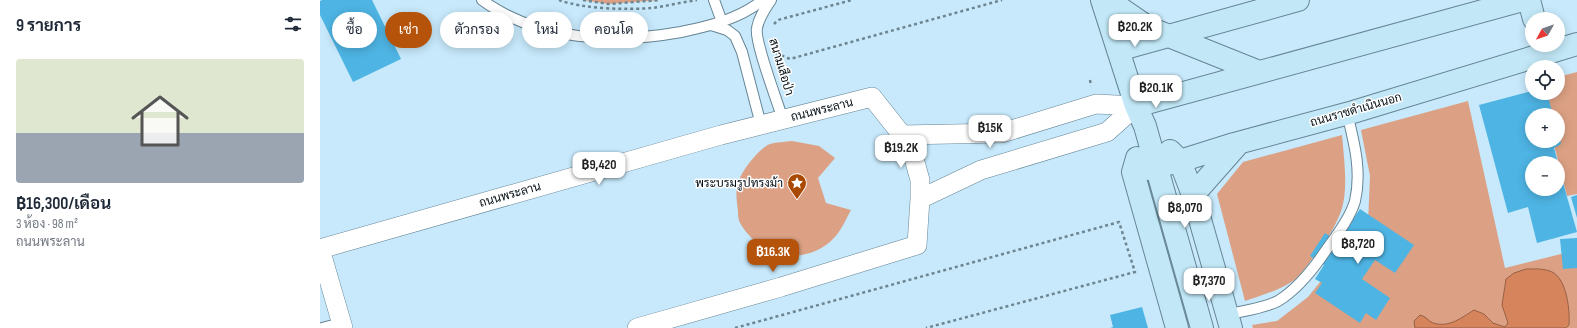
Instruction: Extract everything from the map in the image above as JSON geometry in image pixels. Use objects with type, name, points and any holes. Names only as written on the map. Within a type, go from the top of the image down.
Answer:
[{"type":"main road","points":[[1102,0],[1136,106],[1146,126],[1201,325],[1229,321],[1193,195],[1180,161],[1146,126]]},
{"type":"main road","points":[[1108,0],[1149,28],[1259,72]]},
{"type":"main road","points":[[1113,0],[1154,18],[1199,26]]},
{"type":"main road","points":[[1118,50],[1199,26],[1298,0]]},
{"type":"main road","points":[[1136,106],[1523,0]]},
{"type":"main road","points":[[1529,0],[1532,12]]},
{"type":"main road","name":"ถนนราชดำเนินนอก","points":[[1565,46],[1577,44]]},
{"type":"main road","name":"ถนนราชดำเนินนอก","points":[[1133,172],[1180,161],[1238,143],[1347,113],[1535,52]]},
{"type":"main road","points":[[1146,126],[1133,172],[1177,328]]},
{"type":"main road","points":[[1193,195],[1238,143]]},
{"type":"main road","points":[[1166,289],[1190,283]]},
{"type":"street","name":"ถนนพระลาน","points":[[342,325],[320,249],[714,137],[872,97],[902,135],[913,155],[920,180],[917,245],[781,287],[637,328]]},
{"type":"street","points":[[902,135],[1002,133],[1096,104],[1136,106]]},
{"type":"street","points":[[920,199],[981,170],[1107,132],[1136,106]]},
{"type":"lane","points":[[482,0],[490,6],[529,25],[574,36],[614,39],[655,37],[711,25],[722,22],[754,7],[763,0]]},
{"type":"lane","points":[[714,0],[722,22]]},
{"type":"lane","name":"สนามเสือป่า","points":[[771,0],[760,16],[756,29],[760,48],[783,120]]},
{"type":"lane","points":[[711,25],[727,30],[735,36],[742,52],[761,125]]},
{"type":"lane","points":[[1229,321],[1276,302],[1288,295],[1303,280],[1318,261],[1334,240],[1350,214],[1355,201],[1357,163],[1355,143],[1347,113]]},
{"type":"lane","points":[[322,328],[342,325]]},
{"type":"path","points":[[559,0],[591,7],[626,8],[651,8],[697,0]]},
{"type":"path","points":[[583,0],[608,4],[660,0]]},
{"type":"path","points":[[771,29],[778,20],[852,0]]},
{"type":"path","points":[[772,50],[790,59],[1002,0]]},
{"type":"path","points":[[735,328],[1119,222],[1135,272],[926,328]]},
{"type":"shaded area","points":[[583,0],[660,0],[608,4]]},
{"type":"shaded area","points":[[1577,72],[1577,194],[1567,196],[1565,188],[1565,156],[1557,156],[1555,148],[1565,148],[1565,108],[1545,108],[1543,100],[1565,100],[1565,75]]},
{"type":"shaded area","points":[[1468,101],[1505,268],[1577,250],[1577,328],[1253,328],[1252,325],[1277,321],[1308,297],[1368,223],[1370,176],[1361,130]]},
{"type":"shaded area","points":[[1342,135],[1345,165],[1344,196],[1340,214],[1332,230],[1305,269],[1293,281],[1264,295],[1245,301],[1217,194],[1243,162]]},
{"type":"shaded area","points":[[792,141],[819,146],[835,158],[818,178],[826,203],[851,210],[838,233],[831,241],[814,251],[802,255],[778,254],[767,249],[748,234],[740,223],[738,216],[736,193],[737,186],[740,178],[751,161],[761,150],[770,144]]},
{"type":"shaded area","points":[[1526,269],[1548,270],[1558,277],[1565,289],[1567,297],[1569,325],[1566,328],[1415,328],[1414,321],[1420,315],[1424,316],[1433,323],[1444,324],[1460,319],[1474,310],[1484,314],[1493,323],[1505,327],[1508,323],[1502,305],[1506,279],[1514,273]]},
{"type":"building","points":[[372,0],[385,26],[385,48],[396,48],[401,59],[353,82],[336,48],[377,48],[377,12],[332,12],[332,39],[320,15],[320,1]]},
{"type":"building","points":[[1525,93],[1525,100],[1549,100],[1551,108],[1525,108],[1525,148],[1554,148],[1556,156],[1525,156],[1525,196],[1565,196],[1565,190],[1577,232],[1537,243],[1528,207],[1508,213],[1479,105]]},
{"type":"building","points":[[1577,195],[1577,218],[1571,197]]},
{"type":"building","points":[[1360,209],[1414,245],[1395,273],[1375,260],[1362,279],[1390,298],[1376,320],[1366,313],[1360,323],[1315,293],[1322,283],[1315,279],[1324,265],[1310,256],[1325,233],[1338,242]]},
{"type":"building","points":[[1577,238],[1577,268],[1563,269],[1560,239]]},
{"type":"building","points":[[1142,307],[1148,328],[1110,328],[1113,327],[1110,315]]},
{"type":"place","name":"พระบรมรูปทรงม้า","points":[[797,200]]}]
